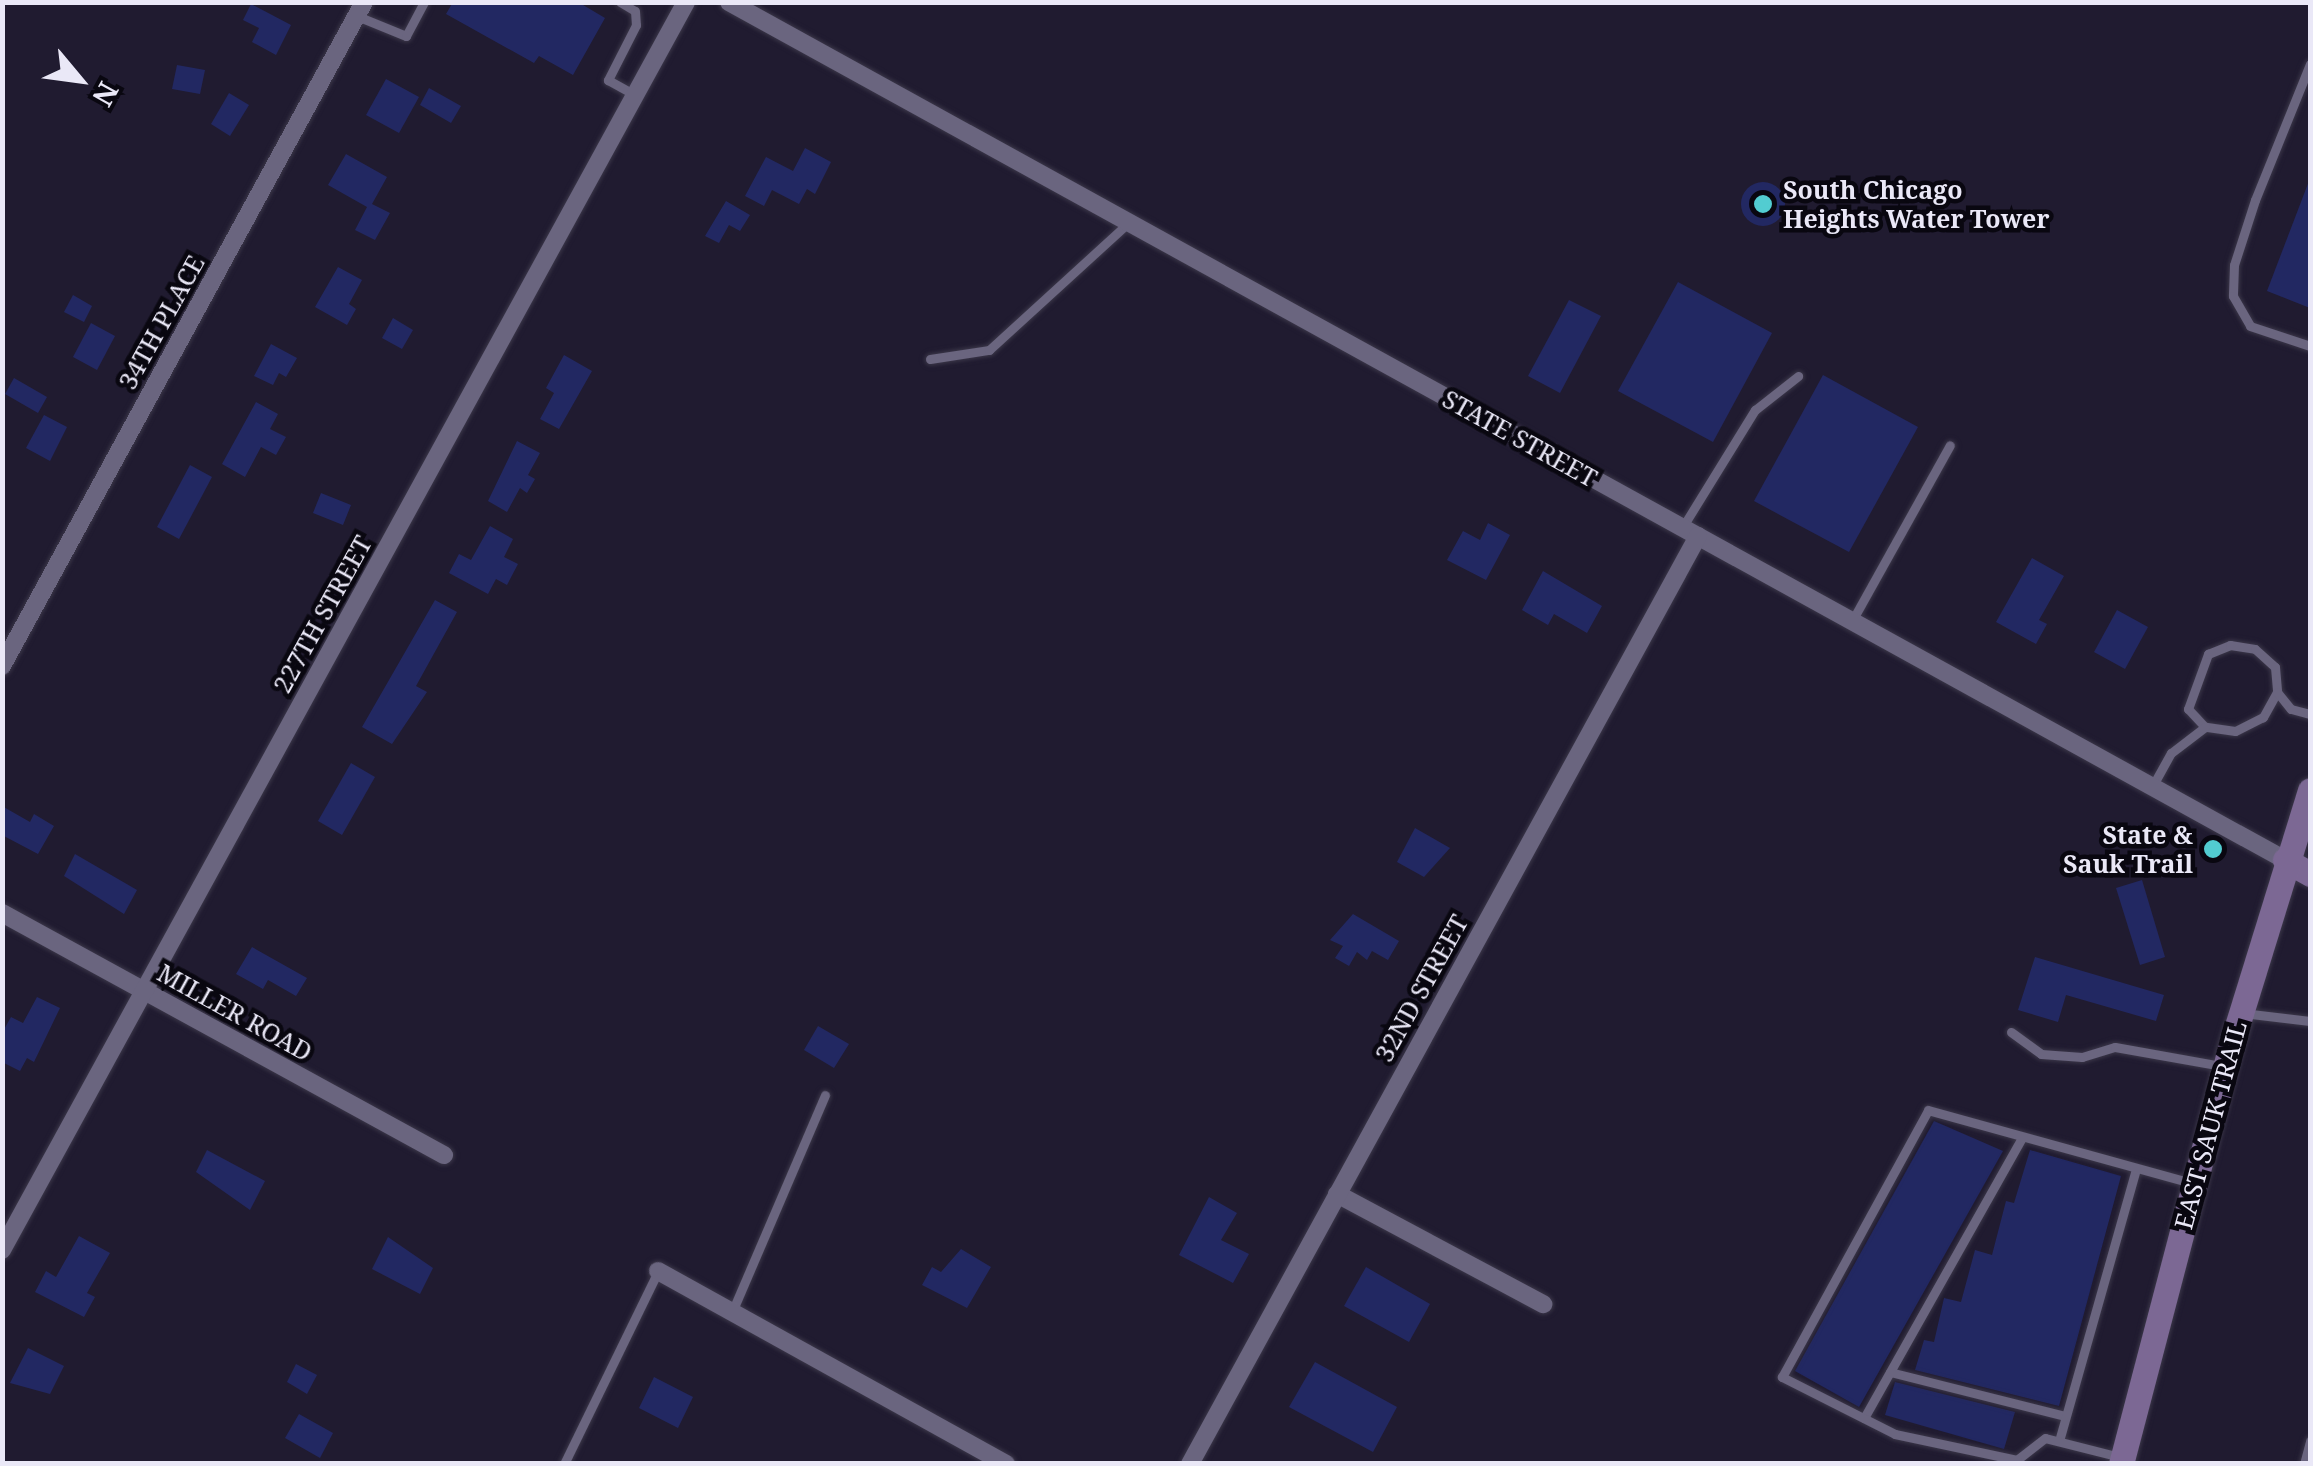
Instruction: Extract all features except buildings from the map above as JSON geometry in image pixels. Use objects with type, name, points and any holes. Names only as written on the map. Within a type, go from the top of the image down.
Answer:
[{"type":"main road","name":"EAST SAUK TRAIL","points":[[2122,1460],[2240,1012],[2310,790]]},
{"type":"main road","name":"STATE STREET","points":[[2285,860],[2310,874]]},
{"type":"street","name":"227TH STREET","points":[[2,1250],[686,2]]},
{"type":"street","name":"STATE STREET","points":[[729,2],[2285,860]]},
{"type":"street","name":"34TH PLACE","points":[[2,666],[360,9]]},
{"type":"street","name":"32ND STREET","points":[[1190,1464],[1690,532]]},
{"type":"street","name":"MILLER ROAD","points":[[2,913],[444,1154]]},
{"type":"street","points":[[1337,1194],[1543,1304]]},
{"type":"street","points":[[658,1272],[1006,1464]]},
{"type":"lane","points":[[360,9],[406,36],[424,2]]},
{"type":"lane","points":[[620,2],[635,11],[636,25],[608,80],[635,96]]},
{"type":"lane","points":[[2310,64],[2255,200],[2234,265],[2233,296],[2250,326],[2310,346]]},
{"type":"lane","points":[[930,360],[989,350],[1128,222]]},
{"type":"lane","points":[[1690,532],[1754,410],[1798,376]]},
{"type":"lane","points":[[1852,622],[1950,445]]},
{"type":"lane","points":[[2277,692],[2263,718],[2235,731],[2205,727],[2188,709],[2208,654],[2230,645],[2255,649],[2274,668],[2277,692],[2291,710],[2310,714]]},
{"type":"lane","points":[[2152,786],[2171,752],[2205,727]]},
{"type":"lane","points":[[2240,1012],[2310,1021]]},
{"type":"lane","points":[[2011,1032],[2040,1054],[2082,1057],[2115,1046],[2225,1067]]},
{"type":"lane","points":[[732,1312],[825,1095]]},
{"type":"lane","points":[[2122,1460],[2045,1438],[2018,1460],[1896,1434],[1782,1377],[1928,1110],[2194,1184]]},
{"type":"lane","points":[[1864,1418],[2022,1138]]},
{"type":"lane","points":[[2059,1441],[2136,1169]]},
{"type":"lane","points":[[564,1464],[658,1272]]},
{"type":"lane","points":[[1890,1372],[2065,1416]]},
{"type":"lane","points":[[2304,1464],[2310,1440]]},
{"type":"place","name":"South Chicago Heights Water Tower","points":[[1763,204]]},
{"type":"place","name":"State & Sauk Trail","points":[[2213,849]]}]
